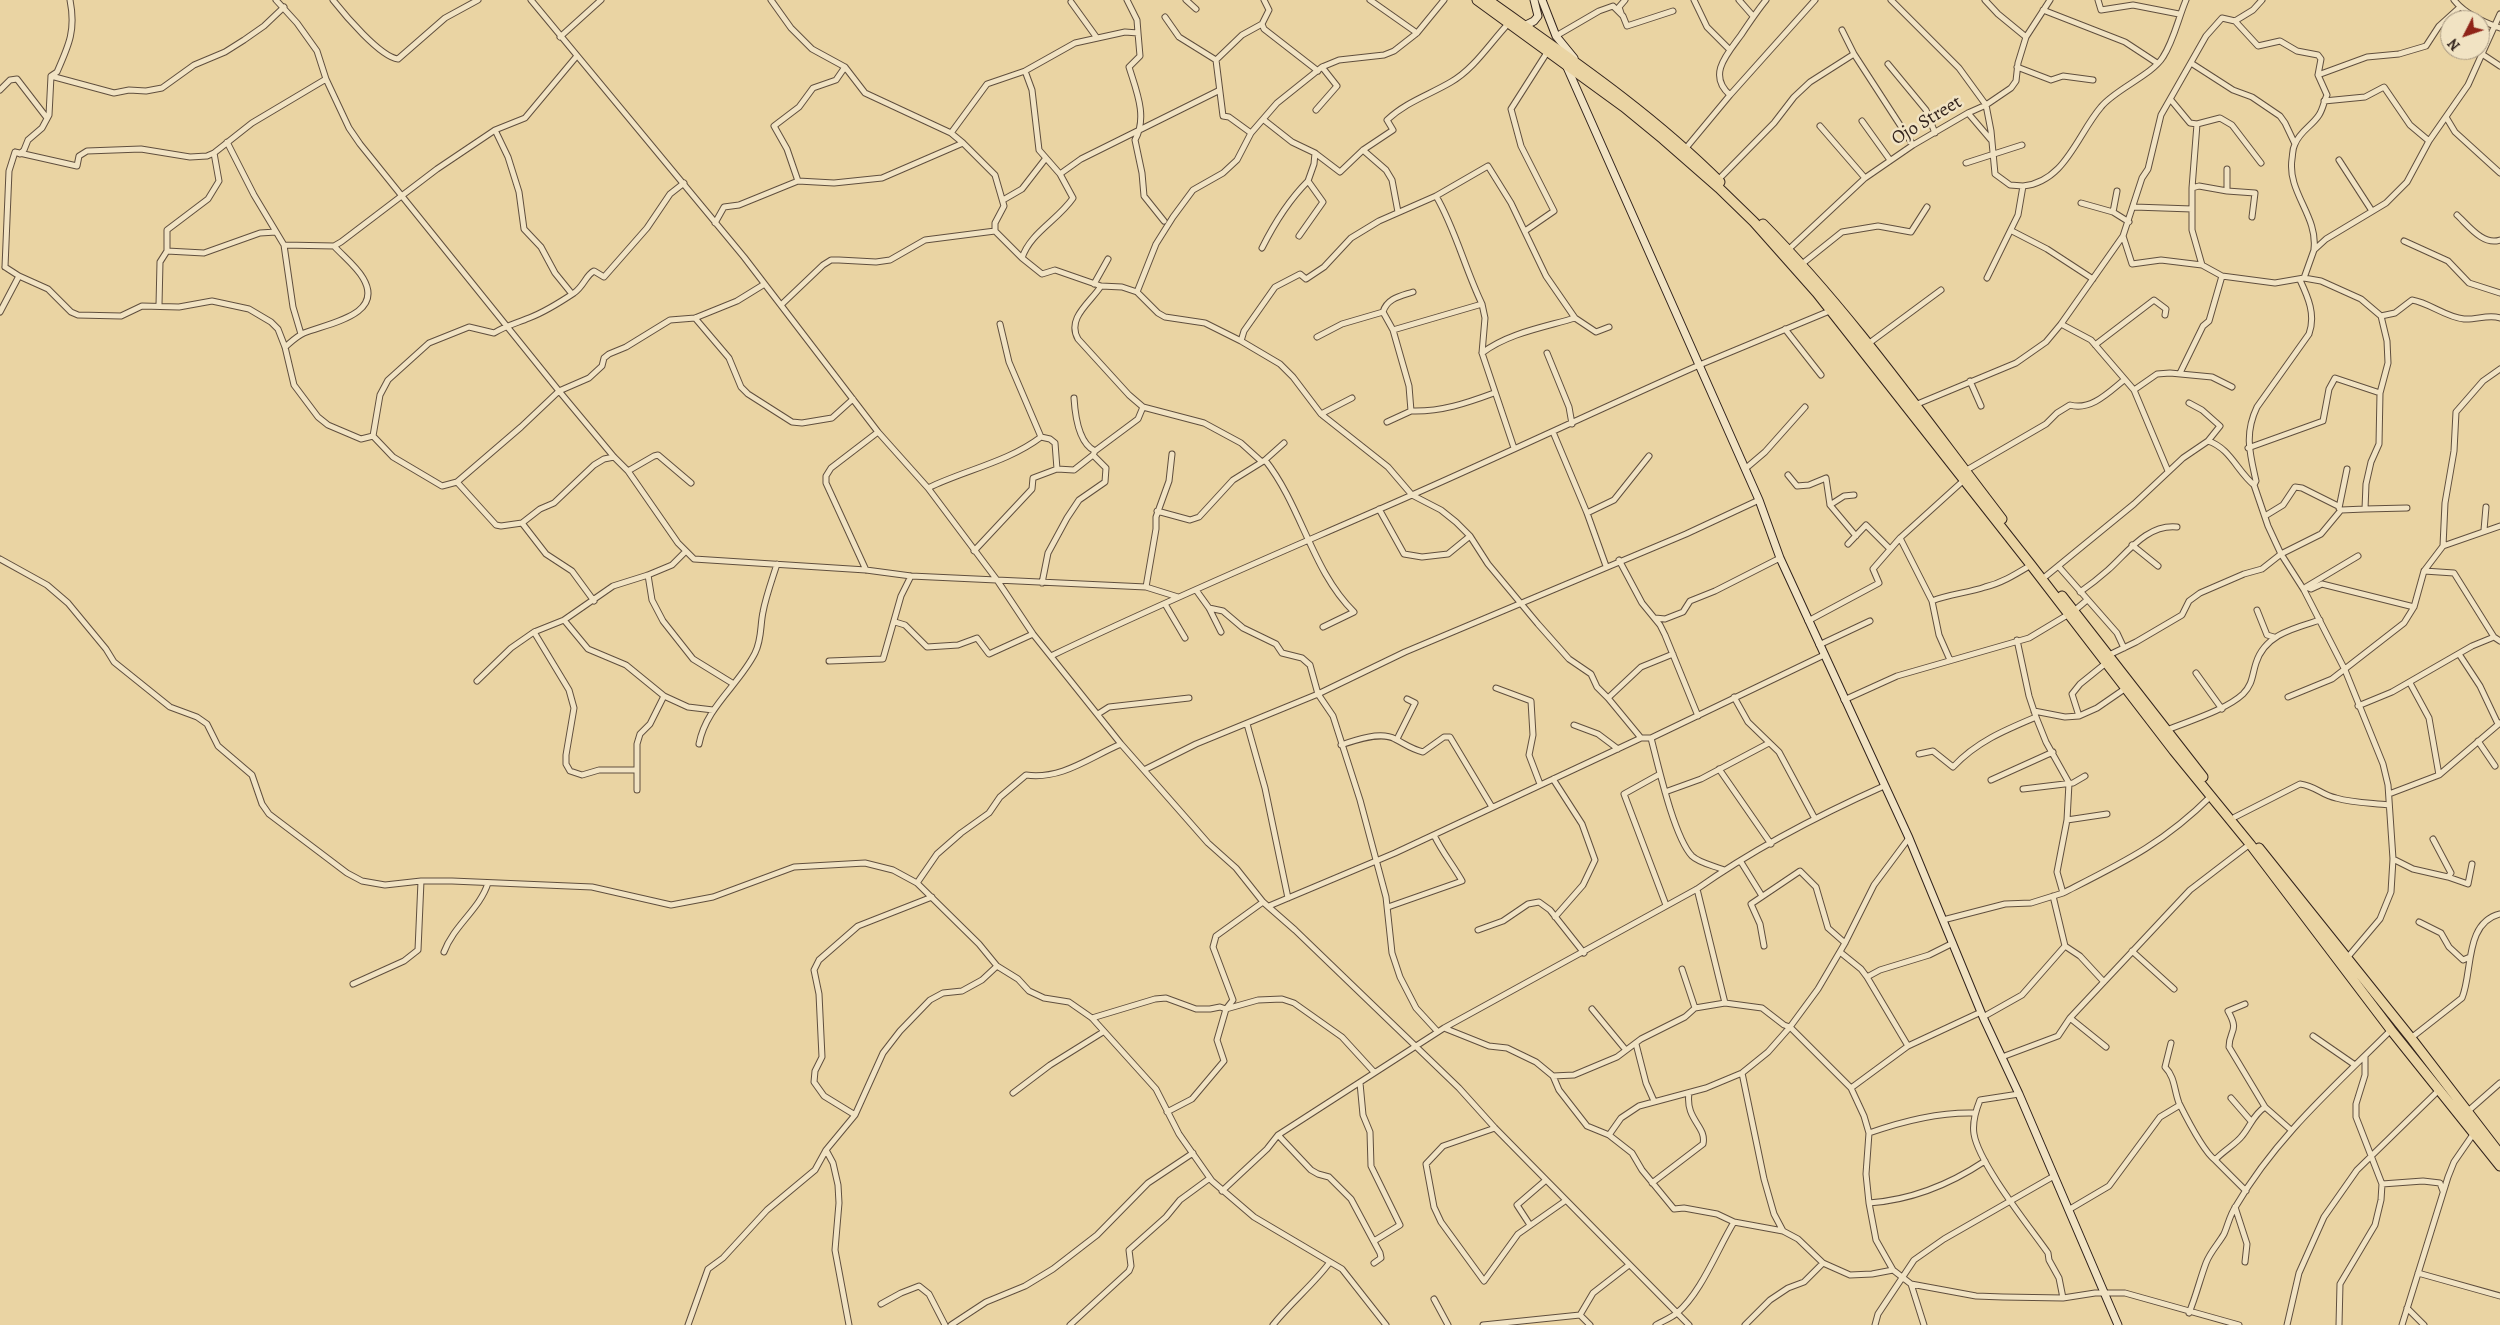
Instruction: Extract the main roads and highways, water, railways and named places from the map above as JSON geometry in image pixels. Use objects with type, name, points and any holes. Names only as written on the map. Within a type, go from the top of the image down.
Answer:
[{"type":"highway","points":[[1477,0],[1630,112],[1718,188],[1754,222],[1915,405],[2046,576],[2071,613]]},
{"type":"highway","points":[[1488,0],[1579,64],[1686,148],[1802,264],[1868,344],[1887,375],[1964,480],[2031,565],[2167,730],[2234,817],[2411,1038],[2500,1154]]},
{"type":"highway","points":[[2108,659],[2126,688],[2250,844],[2391,1030],[2500,1166]]}]
